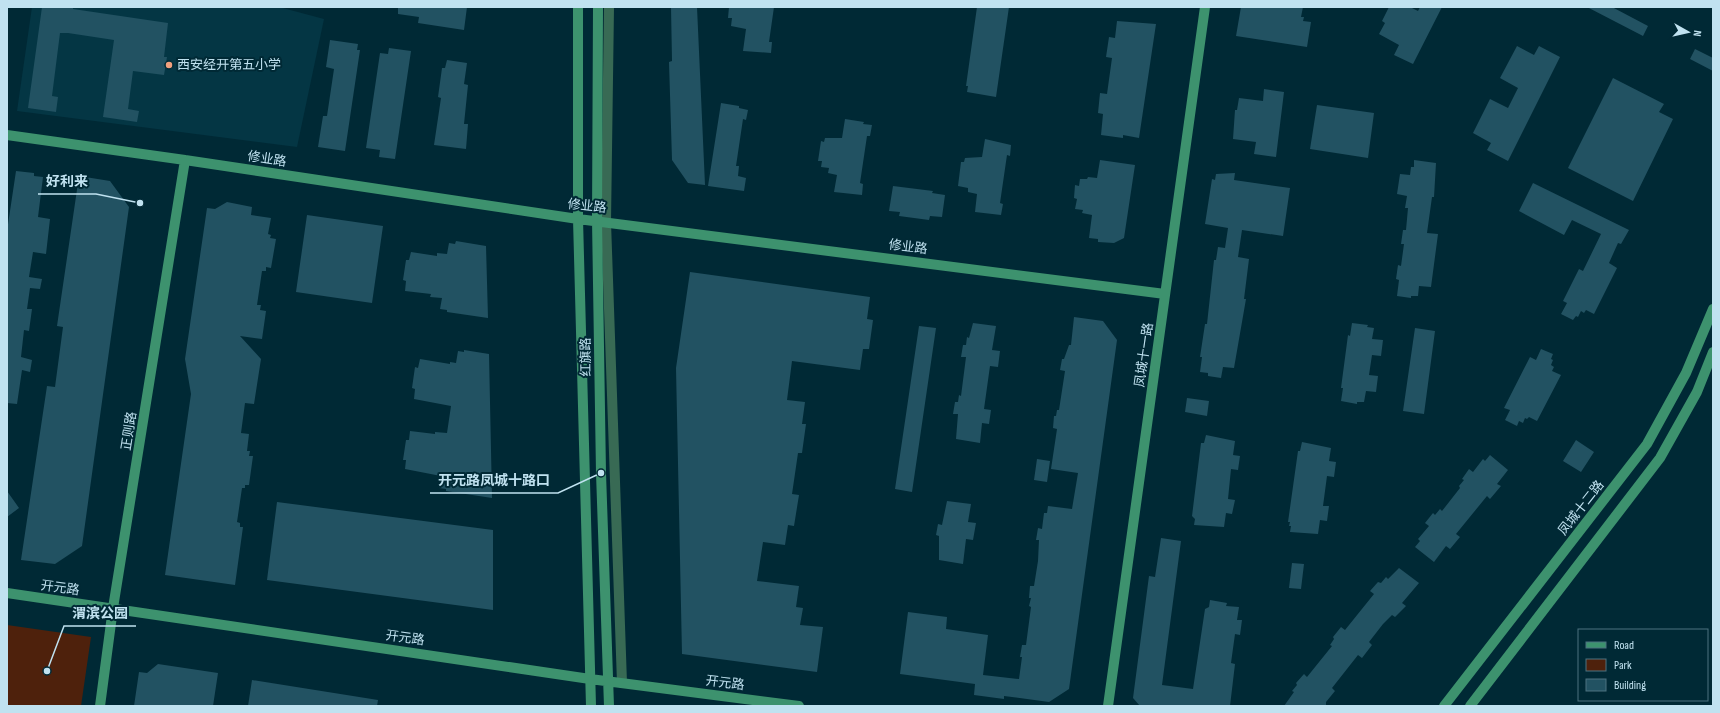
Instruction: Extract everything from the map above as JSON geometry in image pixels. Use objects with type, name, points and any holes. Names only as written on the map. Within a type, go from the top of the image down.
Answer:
[{"type":"street","name":"红旗路","points":[[578,7],[578,219],[591,706]]},
{"type":"street","name":"红旗路","points":[[598,7],[602,221],[601,501],[609,706]]},
{"type":"street","points":[[609,7],[602,221],[622,683]]},
{"type":"street","name":"凤城十一路","points":[[1108,706],[1205,7]]},
{"type":"street","name":"修业路","points":[[7,135],[578,219],[1165,294]]},
{"type":"street","name":"正则路","points":[[100,706],[113,608],[185,160]]},
{"type":"street","name":"凤城十二路","points":[[1444,706],[1647,444],[1686,373],[1713,309]]},
{"type":"street","points":[[1470,706],[1660,458],[1697,392],[1713,352]]},
{"type":"street","name":"开元路","points":[[7,593],[590,679],[799,706]]},
{"type":"shaded area","name":"西安经开第五小学","points":[[32,7],[279,7],[324,19],[297,147],[17,111]]},
{"type":"green space","points":[[7,625],[91,637],[81,706],[7,706]]},
{"type":"building","points":[[42,7],[73,7],[73,9],[168,23],[164,57],[167,57],[164,75],[133,71],[128,109],[139,111],[137,122],[103,117],[114,40],[68,33],[60,33],[52,96],[58,97],[56,112],[28,108]]},
{"type":"building","points":[[398,7],[467,7],[464,30],[418,23],[419,17],[398,14]]},
{"type":"building","points":[[671,7],[697,7],[705,185],[688,183],[672,160],[669,62],[672,61]]},
{"type":"building","points":[[729,7],[774,7],[769,42],[772,42],[771,53],[743,51],[746,29],[731,26],[732,18],[728,18]]},
{"type":"building","points":[[977,7],[1009,7],[996,97],[967,92],[968,86],[966,86]]},
{"type":"building","points":[[1241,7],[1303,7],[1301,17],[1304,17],[1303,21],[1311,22],[1307,47],[1236,36]]},
{"type":"building","points":[[1389,7],[1410,7],[1418,11],[1420,7],[1442,7],[1413,64],[1394,55],[1399,45],[1379,34],[1385,23],[1382,21]]},
{"type":"building","points":[[1587,7],[1612,7],[1648,26],[1643,36]]},
{"type":"building","points":[[1117,21],[1156,24],[1139,138],[1123,135],[1123,138],[1101,135],[1103,114],[1098,113],[1100,93],[1107,94],[1112,58],[1106,57],[1109,37],[1115,38]]},
{"type":"building","points":[[330,40],[358,44],[357,50],[360,50],[345,151],[318,147],[323,116],[327,116],[334,69],[326,67]]},
{"type":"building","points":[[1517,46],[1534,55],[1539,46],[1560,57],[1508,161],[1487,150],[1491,143],[1473,133],[1490,99],[1508,108],[1518,88],[1500,78]]},
{"type":"building","points":[[389,48],[411,51],[395,159],[379,157],[380,150],[366,148],[380,53],[388,54]]},
{"type":"building","points":[[1695,49],[1713,58],[1713,71],[1690,59]]},
{"type":"building","points":[[447,60],[467,63],[464,84],[468,85],[464,124],[468,124],[466,149],[434,145],[441,98],[438,97],[442,68],[445,68]]},
{"type":"building","points":[[1613,78],[1664,104],[1659,112],[1673,119],[1633,201],[1568,168]]},
{"type":"building","points":[[1264,89],[1284,92],[1276,157],[1254,154],[1256,142],[1233,139],[1235,110],[1237,110],[1239,98],[1263,101]]},
{"type":"building","points":[[721,103],[739,106],[739,108],[748,110],[746,120],[743,119],[736,166],[739,166],[738,176],[746,178],[744,191],[708,186]]},
{"type":"building","points":[[1317,105],[1374,113],[1368,158],[1310,149]]},
{"type":"building","points":[[845,119],[872,125],[870,136],[867,136],[860,183],[863,184],[862,195],[834,192],[837,175],[828,173],[829,168],[821,167],[822,161],[818,161],[821,141],[824,142],[825,138],[842,138]]},
{"type":"building","points":[[985,139],[1011,145],[1010,156],[1007,155],[1000,203],[1003,204],[1001,215],[975,212],[977,194],[968,192],[968,188],[958,186],[961,162],[964,162],[965,158],[982,157]]},
{"type":"building","points":[[1100,160],[1135,165],[1124,238],[1114,243],[1098,242],[1098,239],[1089,238],[1092,215],[1082,213],[1083,210],[1075,209],[1077,199],[1074,198],[1075,185],[1079,186],[1080,179],[1087,179],[1088,177],[1097,178]]},
{"type":"building","points":[[1414,160],[1436,163],[1434,197],[1432,197],[1427,233],[1438,234],[1431,287],[1419,286],[1418,296],[1411,296],[1411,298],[1397,296],[1399,280],[1396,279],[1398,265],[1401,266],[1404,244],[1401,244],[1403,230],[1406,230],[1408,208],[1405,208],[1407,196],[1397,194],[1400,174],[1410,175],[1411,167],[1414,167]]},
{"type":"building","points":[[16,171],[34,173],[34,176],[43,177],[38,217],[50,219],[46,254],[33,252],[29,277],[42,279],[40,289],[30,288],[27,309],[32,309],[29,331],[24,330],[21,357],[32,360],[30,372],[22,370],[17,404],[7,403],[7,231]]},
{"type":"building","points":[[1235,173],[1234,180],[1290,188],[1283,236],[1242,230],[1238,257],[1249,259],[1244,299],[1246,299],[1234,368],[1223,367],[1221,378],[1208,376],[1208,373],[1200,372],[1202,357],[1200,357],[1205,324],[1207,324],[1214,260],[1216,260],[1218,247],[1225,248],[1228,228],[1205,224],[1212,179],[1215,180],[1216,174]]},
{"type":"building","points":[[79,176],[110,181],[129,207],[82,546],[55,564],[21,560],[47,386],[55,387],[63,327],[57,326]]},
{"type":"building","points":[[1533,183],[1629,230],[1621,244],[1618,243],[1609,263],[1617,268],[1594,314],[1586,310],[1584,313],[1581,311],[1578,317],[1576,316],[1573,320],[1561,314],[1567,303],[1563,301],[1579,269],[1583,271],[1601,234],[1572,220],[1564,235],[1519,211]]},
{"type":"building","points":[[893,186],[933,191],[932,193],[945,195],[942,217],[930,216],[929,220],[899,216],[900,212],[889,211]]},
{"type":"building","points":[[227,202],[252,207],[251,215],[271,218],[268,234],[271,235],[270,238],[276,239],[271,268],[266,267],[266,271],[262,271],[257,305],[261,305],[260,310],[266,311],[262,339],[240,336],[261,359],[254,404],[245,403],[241,433],[249,434],[247,451],[250,451],[249,456],[253,456],[249,485],[245,485],[245,488],[242,488],[237,522],[240,523],[240,527],[243,527],[235,585],[165,575],[191,394],[185,359],[207,208],[215,209]]},
{"type":"building","points":[[307,215],[383,226],[372,303],[296,292]]},
{"type":"building","points":[[456,241],[486,246],[488,318],[447,312],[447,310],[440,309],[442,298],[430,297],[431,294],[405,291],[406,281],[403,280],[406,260],[409,260],[411,252],[437,256],[437,253],[447,254],[449,243],[455,244]]},
{"type":"building","points":[[690,272],[870,297],[867,319],[873,320],[869,349],[863,349],[860,370],[792,361],[787,400],[805,402],[802,424],[806,424],[802,453],[798,453],[792,494],[799,495],[794,526],[788,525],[785,545],[763,542],[757,581],[799,586],[796,607],[803,608],[800,625],[823,627],[817,672],[682,654],[676,368]]},
{"type":"building","points":[[1074,317],[1103,321],[1117,340],[1069,689],[1049,702],[1004,696],[1004,699],[974,695],[975,684],[900,674],[908,612],[947,617],[946,629],[988,635],[983,675],[1019,679],[1022,645],[1026,645],[1031,607],[1029,606],[1031,598],[1029,598],[1030,586],[1034,586],[1038,561],[1039,540],[1036,540],[1038,528],[1042,529],[1044,513],[1047,513],[1048,506],[1072,509],[1078,473],[1051,469],[1057,429],[1053,428],[1054,416],[1056,416],[1057,410],[1059,410],[1065,371],[1060,370],[1062,359],[1064,359],[1069,345],[1071,345]]},
{"type":"building","points":[[973,323],[996,326],[992,350],[1000,351],[998,367],[990,366],[984,409],[991,410],[989,424],[982,423],[980,443],[956,439],[958,414],[953,414],[955,402],[958,402],[959,395],[961,396],[966,357],[961,357],[963,345],[966,345],[967,337],[969,338]]},
{"type":"building","points":[[1352,323],[1368,325],[1367,327],[1374,328],[1372,339],[1383,340],[1381,356],[1372,355],[1369,375],[1378,376],[1376,392],[1366,391],[1364,402],[1357,402],[1357,404],[1341,401],[1343,388],[1341,388],[1348,335],[1350,336]]},
{"type":"building","points":[[919,326],[936,328],[912,492],[895,489]]},
{"type":"building","points":[[1415,328],[1435,331],[1424,414],[1403,411]]},
{"type":"building","points":[[1541,349],[1553,354],[1551,365],[1554,367],[1552,371],[1561,375],[1537,421],[1529,417],[1527,419],[1525,418],[1523,423],[1519,421],[1517,426],[1505,420],[1510,410],[1504,408],[1530,357],[1536,360]]},
{"type":"building","points":[[464,350],[489,354],[492,498],[446,491],[446,489],[439,488],[441,476],[405,469],[406,460],[403,460],[406,440],[409,440],[410,431],[435,434],[435,432],[447,433],[451,406],[414,399],[415,389],[412,388],[415,367],[418,368],[420,359],[450,364],[450,362],[456,363],[458,351],[464,352]]},
{"type":"building","points":[[1187,398],[1209,401],[1207,416],[1185,412]]},
{"type":"building","points":[[1206,435],[1235,441],[1233,455],[1240,456],[1238,470],[1231,469],[1228,499],[1235,500],[1232,514],[1226,513],[1224,527],[1194,525],[1195,519],[1192,516],[1201,443],[1204,443]]},
{"type":"building","points":[[1576,440],[1594,452],[1581,472],[1563,461]]},
{"type":"building","points":[[1302,442],[1331,448],[1329,461],[1336,462],[1334,477],[1327,476],[1323,506],[1329,506],[1327,521],[1320,520],[1318,534],[1290,532],[1291,526],[1289,526],[1290,522],[1288,522],[1298,451],[1300,451]]},
{"type":"building","points":[[1490,455],[1508,470],[1497,484],[1501,486],[1490,499],[1487,496],[1456,534],[1460,537],[1450,549],[1446,546],[1434,562],[1415,547],[1420,541],[1418,539],[1429,526],[1425,523],[1433,513],[1435,515],[1440,509],[1442,511],[1460,488],[1459,486],[1464,480],[1462,479],[1469,469],[1473,472],[1483,459],[1485,461]]},
{"type":"building","points":[[1037,459],[1050,461],[1047,482],[1034,480]]},
{"type":"building","points":[[7,491],[19,508],[7,517]]},
{"type":"building","points":[[947,501],[971,504],[968,522],[976,523],[973,540],[966,539],[963,564],[939,560],[939,536],[936,535],[938,524],[942,525]]},
{"type":"building","points":[[277,502],[493,530],[493,610],[267,580]]},
{"type":"building","points":[[1161,538],[1181,541],[1162,685],[1193,689],[1205,609],[1209,607],[1210,600],[1227,603],[1226,606],[1239,607],[1237,620],[1242,620],[1240,635],[1235,634],[1231,663],[1235,664],[1230,706],[1140,706],[1133,698],[1149,576],[1155,577]]},
{"type":"building","points":[[1292,563],[1304,564],[1301,589],[1289,588]]},
{"type":"building","points":[[1399,568],[1419,583],[1402,603],[1406,606],[1395,617],[1392,615],[1383,624],[1369,642],[1372,645],[1362,658],[1358,655],[1332,688],[1335,691],[1326,702],[1326,706],[1284,706],[1294,692],[1292,691],[1297,685],[1296,683],[1304,674],[1307,677],[1332,646],[1330,645],[1334,639],[1333,637],[1341,627],[1345,630],[1374,594],[1370,591],[1378,582],[1381,583],[1386,577],[1388,579]]},
{"type":"building","points":[[158,664],[218,673],[213,706],[134,706],[139,672],[147,673]]},
{"type":"building","points":[[252,680],[378,700],[377,706],[248,706]]},
{"type":"place","name":"西安经开第五小学","points":[[169,65]]},
{"type":"place","name":"好利来","points":[[140,203]]},
{"type":"place","name":"开元路凤城十路口","points":[[601,473]]},
{"type":"place","name":"渭滨公园","points":[[47,671]]}]
